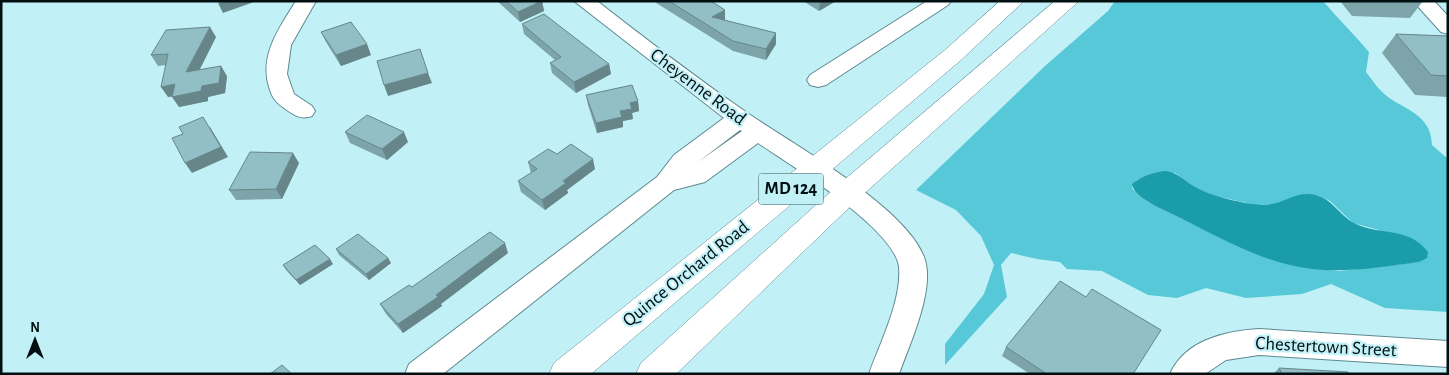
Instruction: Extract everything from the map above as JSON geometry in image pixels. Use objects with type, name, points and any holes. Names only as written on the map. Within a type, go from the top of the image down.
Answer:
[{"type":"main road","name":"Quince Orchard Road","points":[[566,374],[953,55],[1013,1]]},
{"type":"main road","name":"MD 124","points":[[653,374],[847,193],[1068,1]]},
{"type":"street","points":[[304,111],[284,98],[276,74],[282,46],[292,24],[306,1]]},
{"type":"street","name":"Cheyenne Road","points":[[584,1],[749,125],[847,193],[894,231],[911,255],[914,266],[914,278],[908,303],[884,374]]},
{"type":"street","points":[[818,80],[941,1]]},
{"type":"street","points":[[1423,1],[1448,28]]},
{"type":"street","points":[[420,374],[666,183],[696,176],[749,125]]},
{"type":"street","name":"Chestertown Street","points":[[1184,374],[1199,358],[1220,348],[1244,342],[1272,342],[1448,354]]},
{"type":"shaded area","points":[[1115,1],[1323,1],[1369,52],[1366,72],[1377,86],[1389,97],[1420,118],[1430,134],[1432,145],[1448,159],[1448,312],[1385,308],[1331,284],[1302,294],[1246,298],[1206,288],[1177,298],[1148,295],[1102,271],[1067,269],[1060,262],[1011,253],[1001,265],[1007,297],[945,365],[945,344],[984,294],[994,265],[981,236],[956,210],[916,190],[1045,66],[1108,11]],"holes":[[[1157,172],[1175,173],[1198,189],[1212,195],[1255,205],[1274,204],[1307,194],[1319,196],[1330,201],[1353,223],[1379,230],[1419,262],[1340,271],[1304,268],[1234,244],[1155,206],[1139,196],[1132,188],[1137,180]]]},
{"type":"shaded area","points":[[1166,171],[1207,192],[1231,200],[1259,205],[1280,202],[1300,195],[1317,195],[1324,198],[1356,224],[1365,228],[1412,238],[1428,252],[1427,258],[1419,262],[1390,266],[1318,270],[1285,264],[1266,258],[1228,242],[1155,206],[1141,197],[1133,188],[1132,184],[1144,177],[1152,173]]},
{"type":"building","points":[[506,1],[542,1],[518,12]]},
{"type":"building","points":[[669,1],[711,1],[725,10],[712,17],[776,33],[766,49],[733,41]]},
{"type":"building","points":[[544,14],[609,64],[574,82],[550,63],[561,57],[522,24]]},
{"type":"building","points":[[351,22],[367,44],[336,55],[321,32]]},
{"type":"building","points":[[210,27],[186,72],[221,66],[219,83],[202,86],[201,91],[172,97],[175,84],[161,87],[168,54],[151,55],[166,30]]},
{"type":"building","points":[[1396,34],[1448,36],[1448,76],[1431,75]]},
{"type":"building","points":[[420,49],[428,73],[384,85],[377,61]]},
{"type":"building","points":[[632,85],[638,101],[630,103],[632,109],[620,111],[622,117],[596,123],[586,95]]},
{"type":"building","points":[[367,115],[404,132],[382,149],[345,132]]},
{"type":"building","points":[[203,117],[221,147],[185,163],[172,138],[183,134],[179,127]]},
{"type":"building","points":[[571,144],[593,159],[563,181],[566,183],[542,200],[518,181],[537,169],[528,162],[548,149],[557,154]]},
{"type":"building","points":[[250,152],[293,153],[276,189],[229,190]]},
{"type":"building","points":[[490,232],[505,243],[436,295],[438,297],[398,324],[380,304],[409,285],[412,287]]},
{"type":"building","points":[[358,234],[388,258],[366,274],[336,249]]},
{"type":"building","points":[[315,245],[330,259],[296,280],[283,265]]},
{"type":"building","points":[[1060,281],[1086,297],[1092,289],[1161,330],[1133,374],[1047,374],[1006,347]]},
{"type":"building","points":[[282,365],[292,374],[270,374]]},
{"type":"building","points":[[1279,368],[1348,372],[1349,374],[1282,374]]}]
